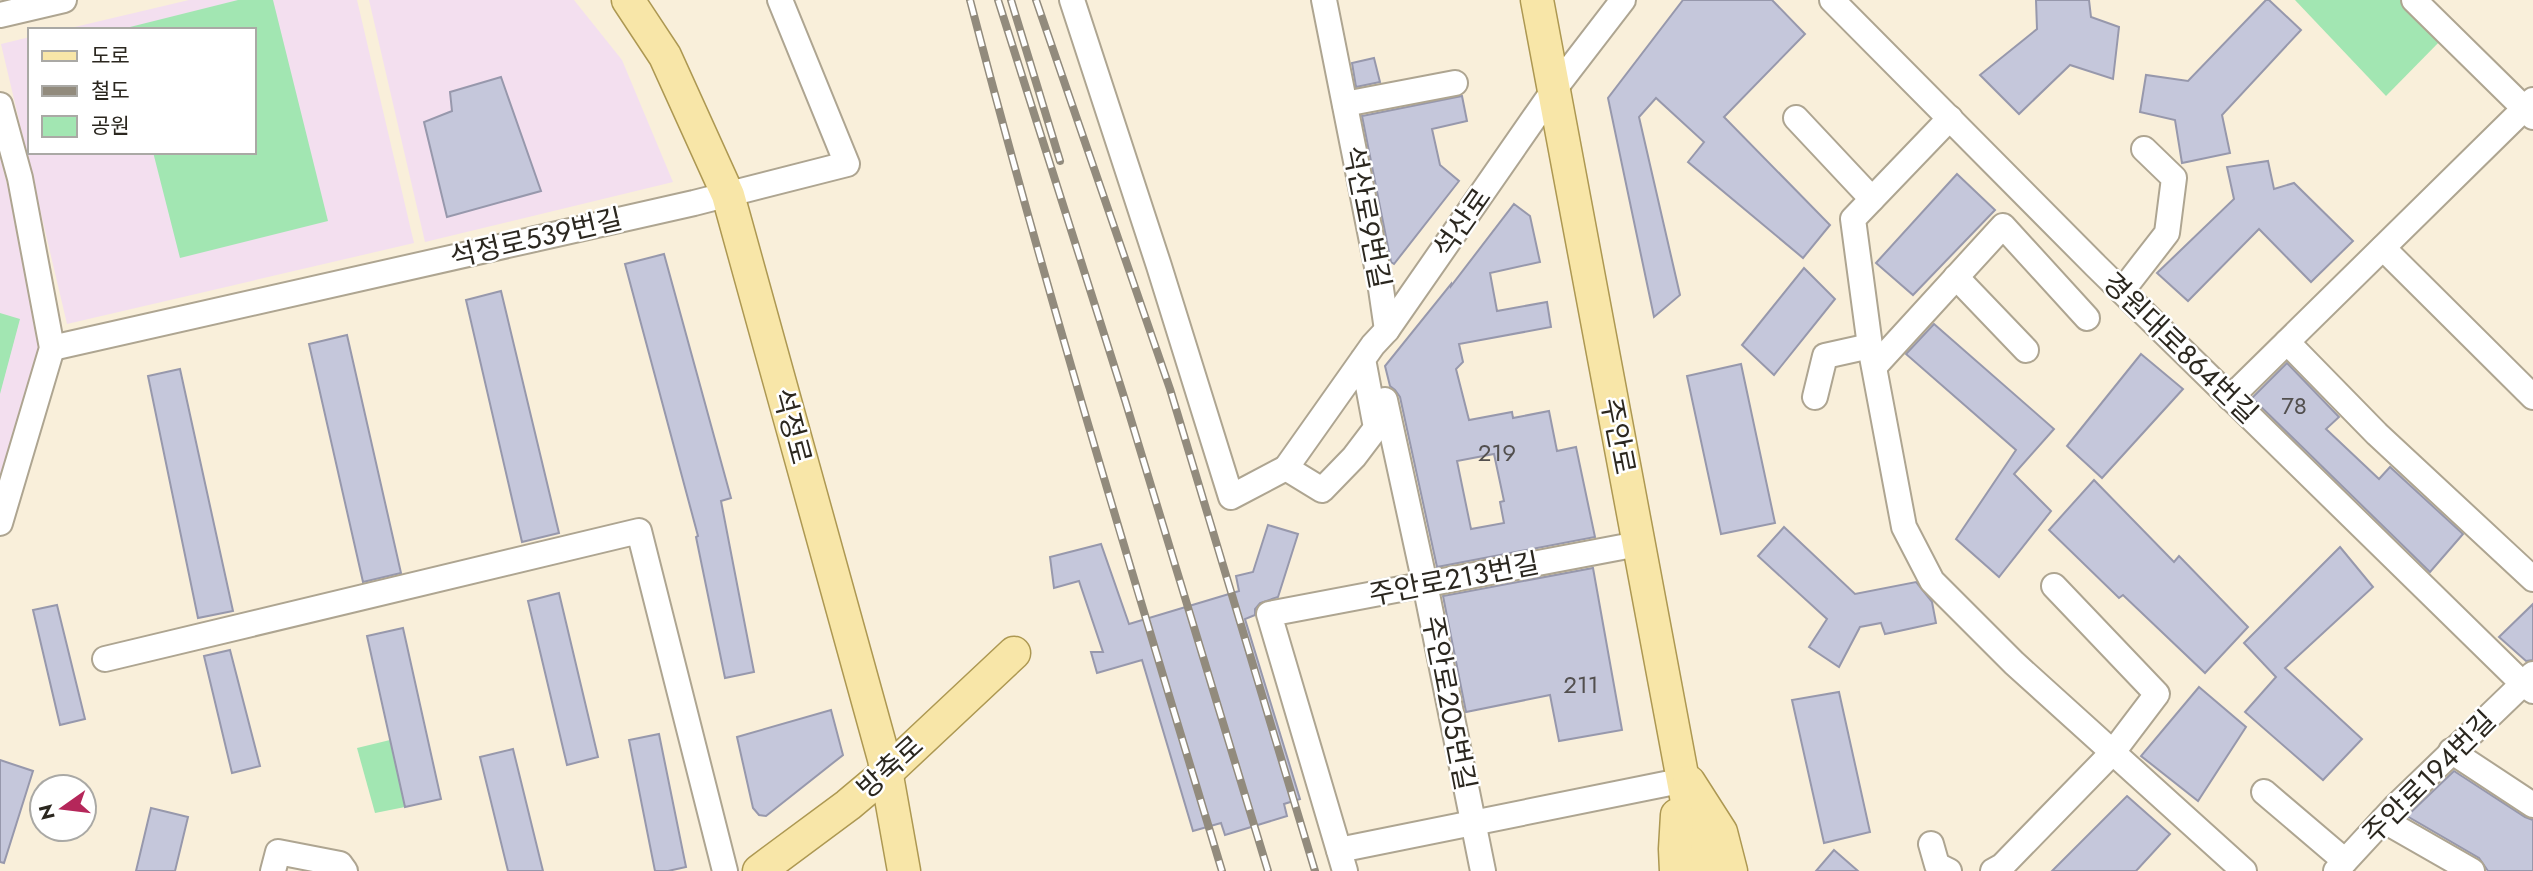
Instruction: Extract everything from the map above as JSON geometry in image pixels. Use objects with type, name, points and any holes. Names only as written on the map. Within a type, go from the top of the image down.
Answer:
[{"type":"main road","name":"석정로","points":[[628,0],[665,56],[728,195],[886,773],[904,871]]},
{"type":"main road","name":"주안로","points":[[1537,0],[1700,871]]},
{"type":"main road","name":"방축로","points":[[759,871],[848,805],[886,773],[1013,653]]},
{"type":"main road","points":[[1676,871],[1680,775]]},
{"type":"main road","points":[[1680,775],[1721,832],[1731,871]]},
{"type":"street","points":[[0,15],[64,0]]},
{"type":"street","name":"석정로539번길","points":[[52,348],[728,195],[848,164],[780,0]]},
{"type":"street","points":[[1072,0],[1231,497],[1286,468],[1322,490],[1354,457],[1376,428],[1371,405],[1374,345]]},
{"type":"street","name":"석산로9번길","points":[[1324,0],[1380,282],[1374,345]]},
{"type":"street","name":"석산로","points":[[1286,468],[1553,91],[1623,0]]},
{"type":"street","name":"경원대로864번길","points":[[1832,0],[2230,398],[2530,683]]},
{"type":"street","points":[[2230,398],[2530,109],[2414,0]]},
{"type":"street","points":[[1345,104],[1455,83]]},
{"type":"street","points":[[0,105],[20,178],[52,348],[0,523]]},
{"type":"street","points":[[1796,117],[1872,199]]},
{"type":"street","points":[[1950,118],[1853,219],[1873,356],[1904,527],[1932,581],[2021,655],[2113,752],[2244,871]]},
{"type":"street","points":[[2122,291],[2167,233],[2174,178],[2144,149]]},
{"type":"street","points":[[1815,397],[1825,356],[1873,356],[1956,277],[2003,226],[2087,318]]},
{"type":"street","points":[[2384,248],[2527,391]]},
{"type":"street","points":[[1956,277],[2026,350]]},
{"type":"street","points":[[2287,342],[2377,434],[2533,579]]},
{"type":"street","name":"주안로205번길","points":[[1374,345],[1473,823]]},
{"type":"street","points":[[105,659],[639,531],[725,871]]},
{"type":"street","name":"주안로213번길","points":[[1342,861],[1269,614],[1638,544]]},
{"type":"street","points":[[1993,871],[2113,752],[2157,694],[2054,586]]},
{"type":"street","name":"주안로194번길","points":[[2341,866],[2451,751],[2530,683]]},
{"type":"street","points":[[2451,751],[2533,805]]},
{"type":"street","name":"주안로205번길","points":[[1342,861],[1473,823],[1680,775]]},
{"type":"street","points":[[2264,792],[2341,866]]},
{"type":"street","points":[[2383,820],[2472,871]]},
{"type":"street","points":[[1473,823],[1483,871]]},
{"type":"street","points":[[1931,844],[1937,865],[1949,871]]},
{"type":"street","points":[[273,871],[278,852],[340,864],[345,871]]},
{"type":"shaded area","points":[[189,0],[357,0],[414,243],[67,324],[1,44],[28,37],[28,154],[256,154],[256,28],[70,28]]},
{"type":"shaded area","points":[[369,0],[574,0],[622,60],[673,182],[425,242]]},
{"type":"shaded area","points":[[0,157],[46,330],[0,481]]},
{"type":"green space","points":[[238,0],[273,0],[328,221],[180,258],[154,154],[256,154],[256,28],[126,28]]},
{"type":"green space","points":[[2295,0],[2404,0],[2444,37],[2386,96]]},
{"type":"green space","points":[[0,313],[20,319],[0,394]]},
{"type":"green space","points":[[390,740],[405,807],[375,813],[357,748]]},
{"type":"building","points":[[1683,0],[1772,0],[1805,34],[1724,117],[1830,225],[1803,258],[1688,162],[1704,142],[1656,98],[1639,117],[1680,295],[1654,317],[1608,98]]},
{"type":"building","points":[[2036,0],[2089,0],[2091,17],[2119,27],[2113,79],[2070,65],[2019,114],[1980,75],[2037,29]]},
{"type":"building","points":[[2266,0],[2301,30],[2222,115],[2230,153],[2182,163],[2175,120],[2140,112],[2146,75],[2188,81]]},
{"type":"building","points":[[1374,58],[1380,82],[1356,87],[1352,63]]},
{"type":"building","points":[[501,77],[541,191],[447,217],[424,122],[452,111],[450,92]]},
{"type":"building","points":[[1462,96],[1467,121],[1432,129],[1440,165],[1459,181],[1394,264],[1391,262],[1362,116]]},
{"type":"building","points":[[2268,161],[2274,189],[2294,183],[2353,241],[2311,282],[2259,229],[2188,301],[2157,273],[2234,199],[2227,167]]},
{"type":"building","points":[[1957,174],[1995,210],[1913,295],[1876,263]]},
{"type":"building","points":[[1514,204],[1530,216],[1540,262],[1490,273],[1497,311],[1547,302],[1551,327],[1459,344],[1463,362],[1456,369],[1469,420],[1512,412],[1513,418],[1549,411],[1557,451],[1576,447],[1595,537],[1437,567],[1400,397],[1390,386],[1385,366]],"holes":[[[1494,454],[1504,501],[1500,502],[1504,523],[1471,529],[1457,461]]]},
{"type":"building","points":[[664,254],[731,498],[721,501],[754,672],[725,678],[696,537],[698,536],[625,264]]},
{"type":"building","points":[[1804,268],[1835,299],[1774,375],[1742,345]]},
{"type":"building","points":[[501,291],[559,533],[522,542],[466,300]]},
{"type":"building","points":[[1934,324],[2054,429],[2014,474],[2051,511],[1999,577],[1956,539],[2016,450],[1906,354]]},
{"type":"building","points":[[347,335],[401,573],[363,582],[309,344]]},
{"type":"building","points":[[2141,354],[2183,389],[2102,478],[2067,446]]},
{"type":"building","points":[[2287,363],[2339,417],[2326,429],[2379,479],[2390,467],[2463,534],[2430,572],[2252,398]]},
{"type":"building","points":[[1741,364],[1775,523],[1721,534],[1687,376]]},
{"type":"building","points":[[180,369],[233,611],[198,618],[148,376]]},
{"type":"building","points":[[2094,480],[2174,562],[2179,556],[2248,627],[2205,673],[2123,595],[2119,598],[2049,530]]},
{"type":"building","points":[[1268,525],[1298,534],[1278,597],[1260,603],[1255,609],[1255,615],[1245,619],[1300,799],[1284,804],[1287,816],[1225,835],[1221,823],[1193,831],[1142,660],[1097,673],[1091,652],[1103,652],[1079,581],[1054,588],[1050,557],[1101,544],[1129,624],[1239,591],[1236,576],[1253,572]]},
{"type":"building","points":[[1784,527],[1855,594],[1916,582],[1932,602],[1936,623],[1885,634],[1881,623],[1860,627],[1839,667],[1809,647],[1827,619],[1758,556]]},
{"type":"building","points":[[2340,547],[2373,587],[2285,668],[2362,739],[2323,780],[2245,712],[2276,677],[2244,643]]},
{"type":"building","points":[[1593,568],[1622,730],[1559,741],[1550,695],[1466,712],[1443,596]]},
{"type":"building","points":[[559,593],[598,757],[567,765],[528,601]]},
{"type":"building","points":[[2533,604],[2533,660],[2526,661],[2499,637]]},
{"type":"building","points":[[57,605],[85,719],[60,725],[33,610]]},
{"type":"building","points":[[403,628],[441,799],[405,807],[367,636]]},
{"type":"building","points":[[230,650],[260,766],[232,773],[204,656]]},
{"type":"building","points":[[2199,687],[2246,727],[2198,801],[2141,756]]},
{"type":"building","points":[[1839,692],[1870,832],[1824,843],[1792,700]]},
{"type":"building","points":[[831,710],[843,755],[766,816],[759,815],[753,808],[737,737]]},
{"type":"building","points":[[659,734],[686,867],[668,871],[655,871],[629,740]]},
{"type":"building","points":[[513,749],[543,871],[508,871],[480,757]]},
{"type":"building","points":[[0,760],[33,771],[28,773],[28,787],[4,863],[0,862]]},
{"type":"building","points":[[2454,771],[2533,820],[2533,871],[2488,871],[2479,858],[2407,816]]},
{"type":"building","points":[[2127,796],[2170,834],[2136,871],[2052,871]]},
{"type":"building","points":[[151,808],[188,817],[175,871],[136,871]]},
{"type":"building","points":[[1834,850],[1858,871],[1816,871]]},
{"type":"railway","points":[[970,0],[1060,328],[1222,871]]},
{"type":"railway","points":[[998,0],[1125,400],[1268,871]]},
{"type":"railway","points":[[1011,0],[1060,161]]},
{"type":"railway","points":[[1036,0],[1170,389],[1315,871]]}]
